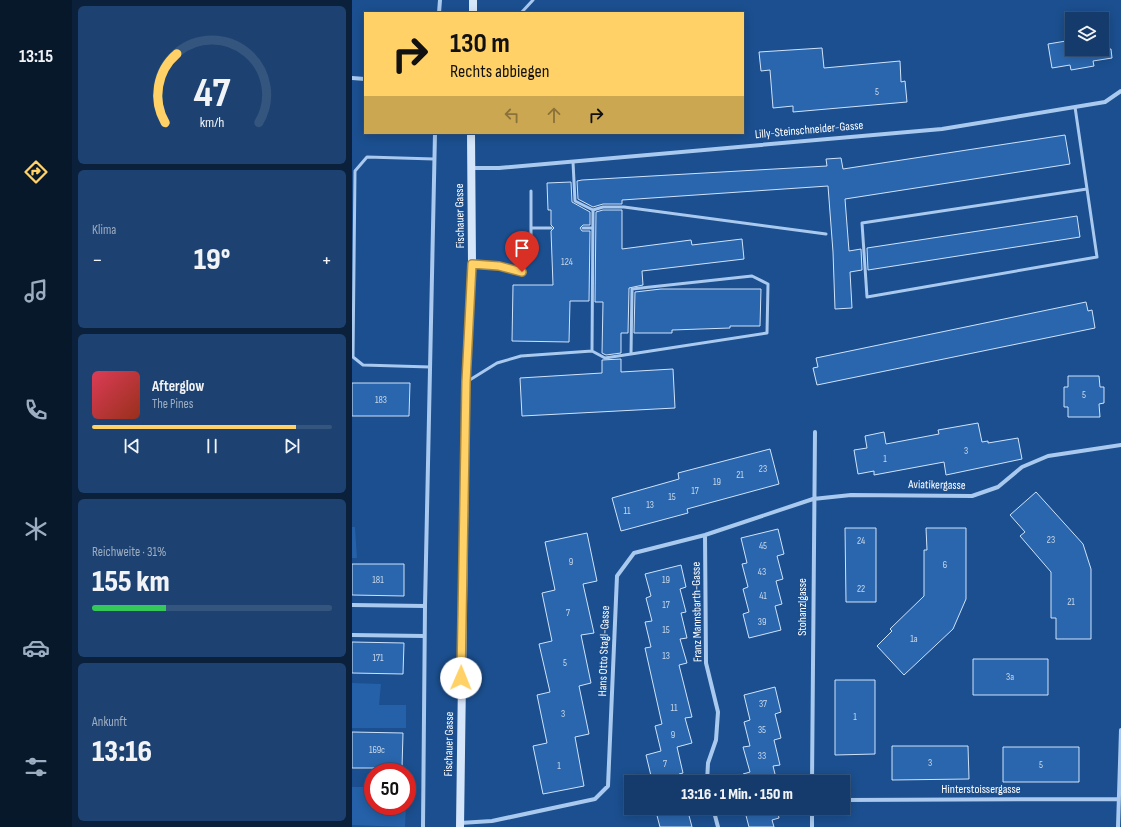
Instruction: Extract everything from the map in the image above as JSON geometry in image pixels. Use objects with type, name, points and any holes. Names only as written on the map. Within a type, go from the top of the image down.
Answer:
[{"type":"main road","points":[[473,0],[473,12]]},
{"type":"main road","name":"Fischauer Gasse","points":[[460,825],[466,382],[472,264],[471,134]]},
{"type":"street","points":[[439,12],[440,0]]},
{"type":"street","points":[[352,78],[364,79]]},
{"type":"street","name":"Lilly-Steinschneider-Gasse","points":[[471,168],[499,168],[573,162],[942,129],[1105,102],[1121,91]]},
{"type":"street","points":[[422,827],[424,606],[435,134]]},
{"type":"street","name":"Stohanzlgasse","points":[[812,775],[814,432]]},
{"type":"street","name":"Aviatikergasse","points":[[813,499],[851,495],[972,496],[998,487],[1022,467],[1048,456],[1121,445]]},
{"type":"street","name":"Hans Otto Stagl-Gasse","points":[[460,825],[492,821],[595,800],[608,786],[616,576],[634,553],[705,535],[813,499]]},
{"type":"street","name":"Franz Mannsbarth-Gasse","points":[[705,535],[706,663],[718,712],[716,740],[708,763],[707,775]]},
{"type":"street","points":[[352,605],[424,606]]},
{"type":"street","points":[[352,635],[424,636]]},
{"type":"street","points":[[1118,827],[1121,730]]},
{"type":"street","name":"Hinterstoissergasse","points":[[850,800],[1119,799]]},
{"type":"street","points":[[714,815],[718,827]]},
{"type":"street","points":[[812,815],[812,827]]},
{"type":"lane","points":[[522,12],[533,0]]},
{"type":"lane","points":[[1075,107],[1097,257],[867,297],[862,223],[1087,189]]},
{"type":"lane","points":[[430,367],[363,365],[353,357],[355,170],[367,157],[434,159]]},
{"type":"lane","points":[[573,162],[575,201],[593,210],[603,207],[624,207],[826,234]]},
{"type":"lane","points":[[472,264],[499,266],[522,272],[531,242],[531,191]]},
{"type":"lane","points":[[592,351],[593,210]]},
{"type":"lane","points":[[531,228],[551,228]]},
{"type":"lane","points":[[583,228],[593,228]]},
{"type":"lane","points":[[466,382],[497,363],[521,356],[592,351],[605,358],[632,354],[767,333],[768,284],[752,276],[632,289],[632,354]]},
{"type":"shaded area","points":[[352,527],[355,527],[357,558],[352,558]]},
{"type":"shaded area","points":[[352,683],[381,684],[379,705],[406,705],[406,728],[352,728]]},
{"type":"shaded area","points":[[352,787],[364,787],[364,815],[406,815],[405,827],[352,825]]},
{"type":"building","points":[[1065,41],[1065,56],[1109,56],[1109,49],[1111,49],[1112,58],[1093,61],[1094,66],[1071,70],[1070,65],[1052,68],[1048,44]]},
{"type":"building","points":[[822,48],[824,68],[900,61],[901,82],[905,81],[907,102],[793,112],[793,106],[773,108],[770,70],[761,71],[759,52]]},
{"type":"building","points":[[1065,135],[1070,164],[845,199],[849,251],[861,249],[862,270],[850,272],[852,308],[835,309],[833,252],[828,186],[622,200],[622,204],[603,204],[593,207],[578,199],[577,181],[582,180],[827,166],[826,159],[841,158],[843,169]]},
{"type":"building","points":[[571,182],[572,202],[590,212],[590,225],[583,225],[580,228],[582,231],[590,231],[589,301],[570,301],[569,342],[512,341],[513,285],[553,285],[551,231],[554,228],[551,225],[551,210],[548,210],[547,183]]},
{"type":"building","points":[[603,210],[622,210],[622,249],[691,240],[692,245],[742,239],[744,259],[642,271],[643,285],[629,288],[628,333],[621,333],[621,353],[606,355],[602,353],[603,302],[595,302],[596,212]]},
{"type":"building","points":[[1077,216],[1080,237],[868,270],[867,248]]},
{"type":"building","points":[[661,289],[761,289],[760,326],[730,326],[730,328],[672,330],[672,333],[634,333],[635,292]]},
{"type":"building","points":[[1086,302],[1088,311],[1092,310],[1095,328],[817,385],[813,368],[818,367],[816,358]]},
{"type":"building","points":[[621,359],[621,372],[673,369],[675,408],[522,416],[520,378],[602,373],[602,360]]},
{"type":"building","points":[[1068,376],[1099,376],[1100,387],[1104,387],[1104,403],[1099,404],[1100,417],[1068,417],[1068,407],[1064,407],[1064,387],[1068,387]]},
{"type":"building","points":[[352,383],[410,383],[409,416],[352,416]]},
{"type":"building","points":[[978,423],[982,442],[988,441],[988,443],[1018,438],[1022,459],[946,475],[944,462],[874,475],[874,471],[858,474],[854,450],[867,448],[865,436],[884,432],[886,444],[939,434],[938,430]]},
{"type":"building","points":[[770,449],[779,484],[687,509],[688,513],[621,531],[612,498],[679,479],[678,473]]},
{"type":"building","points":[[1036,492],[1083,544],[1091,569],[1091,639],[1056,639],[1056,618],[1051,618],[1051,572],[1020,536],[1025,532],[1010,515]]},
{"type":"building","points":[[845,528],[876,528],[876,602],[846,602]]},
{"type":"building","points":[[926,528],[966,528],[966,599],[953,629],[904,675],[877,646],[892,631],[890,629],[924,596],[924,550],[927,550]]},
{"type":"building","points":[[778,529],[784,554],[777,556],[783,579],[776,581],[782,604],[775,606],[781,630],[749,638],[743,614],[749,612],[743,589],[748,587],[742,564],[747,563],[741,538]]},
{"type":"building","points":[[587,533],[597,581],[583,584],[594,633],[581,635],[591,683],[579,686],[589,734],[575,737],[584,786],[543,794],[533,746],[547,743],[537,695],[550,692],[539,644],[552,641],[542,593],[555,590],[545,542]]},
{"type":"building","points":[[352,564],[404,564],[404,596],[352,595]]},
{"type":"building","points":[[681,565],[686,587],[680,589],[686,612],[681,613],[687,638],[680,639],[687,663],[679,665],[692,717],[685,718],[692,743],[677,747],[683,773],[679,775],[651,775],[646,755],[661,751],[655,726],[662,724],[645,648],[651,647],[645,622],[652,621],[646,598],[651,596],[645,574]]},
{"type":"building","points":[[352,642],[404,643],[403,674],[352,673]]},
{"type":"building","points":[[973,659],[1048,659],[1048,695],[973,695]]},
{"type":"building","points":[[835,680],[875,680],[875,754],[835,755]]},
{"type":"building","points":[[775,687],[781,712],[775,714],[781,738],[774,740],[780,765],[773,766],[775,775],[743,775],[750,772],[743,747],[750,746],[744,722],[750,720],[744,695]]},
{"type":"building","points":[[352,732],[403,733],[402,763],[364,763],[364,768],[352,768]]},
{"type":"building","points":[[892,746],[968,746],[969,779],[892,780]]},
{"type":"building","points":[[1003,747],[1079,747],[1079,782],[1003,782]]},
{"type":"building","points":[[657,815],[689,815],[692,827],[660,827]]},
{"type":"building","points":[[746,815],[778,815],[779,818],[772,820],[774,827],[749,827]]},
{"type":"route","points":[[461,678],[466,382],[472,264],[499,266],[522,272]]}]
